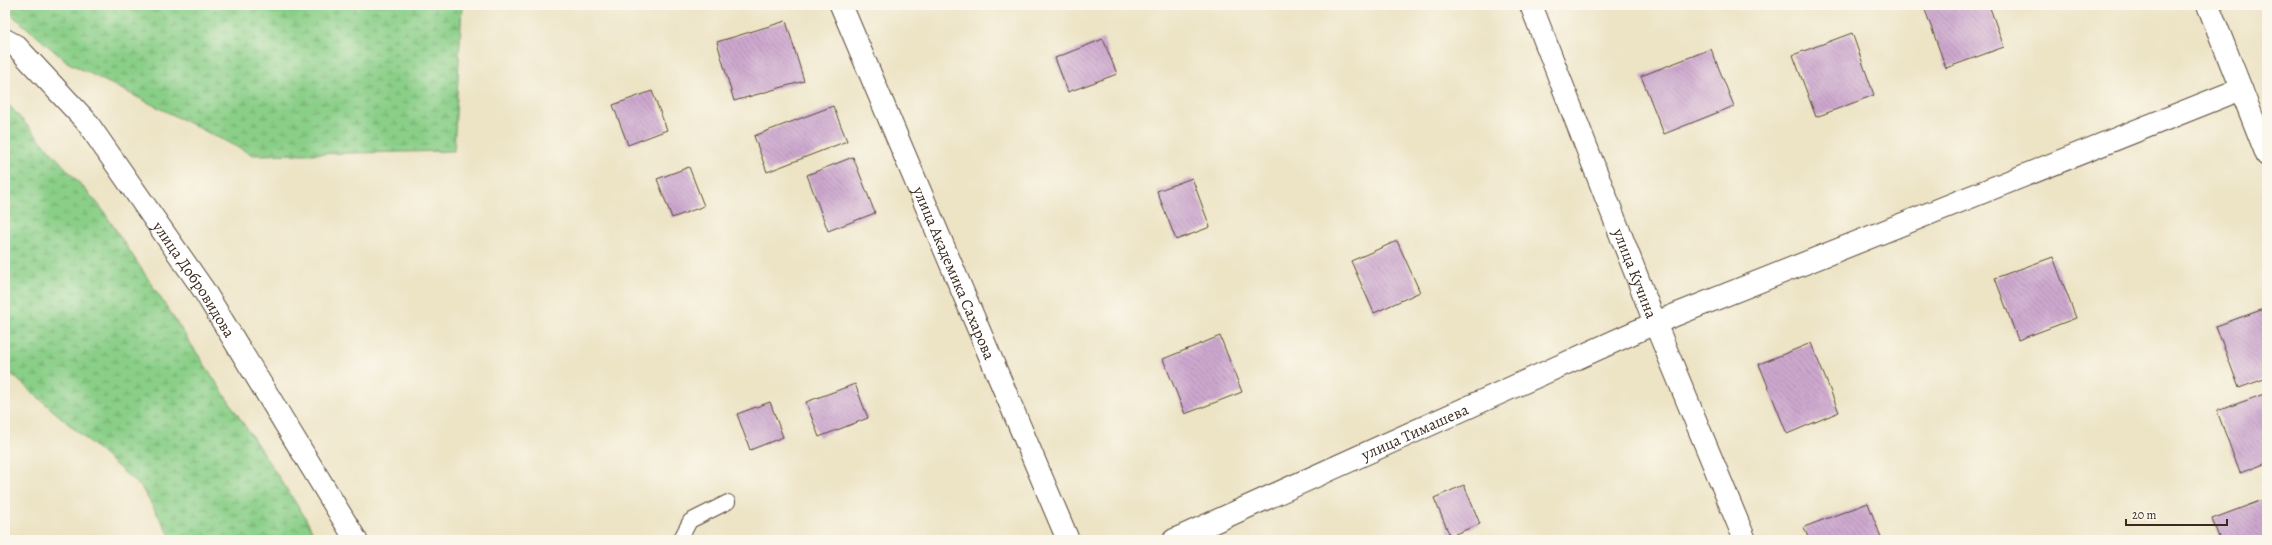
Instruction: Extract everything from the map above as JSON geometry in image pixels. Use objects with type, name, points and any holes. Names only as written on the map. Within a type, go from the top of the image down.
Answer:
[{"type":"street","name":"улица Академика Сахарова","points":[[841,5],[1068,540]]},
{"type":"street","name":"улица Кучина","points":[[1531,5],[1655,323],[1745,540]]},
{"type":"street","points":[[2208,5],[2267,155]]},
{"type":"street","name":"улица Добровидова","points":[[5,40],[16,46],[86,121],[203,289],[356,540]]},
{"type":"street","name":"улица Тимашева","points":[[1174,540],[1655,323],[2241,89]]},
{"type":"lane","points":[[680,540],[690,521],[728,502]]},
{"type":"green space","points":[[5,5],[462,5],[454,151],[253,155],[67,62],[5,9]]},
{"type":"green space","points":[[5,101],[100,206],[305,517],[317,540],[173,540],[141,487],[9,372],[5,361]]},
{"type":"building","points":[[1929,5],[1989,5],[2004,47],[1946,68],[1924,7]]},
{"type":"building","points":[[786,21],[804,81],[734,101],[717,42]]},
{"type":"building","points":[[1852,33],[1874,95],[1816,117],[1793,55]]},
{"type":"building","points":[[1103,39],[1117,74],[1068,92],[1055,58]]},
{"type":"building","points":[[1711,49],[1734,106],[1664,134],[1641,76]]},
{"type":"building","points":[[652,91],[667,130],[628,145],[613,105]]},
{"type":"building","points":[[833,106],[847,141],[767,172],[754,136]]},
{"type":"building","points":[[853,157],[875,213],[828,231],[807,175]]},
{"type":"building","points":[[689,167],[704,206],[672,218],[657,179]]},
{"type":"building","points":[[1192,178],[1210,227],[1176,240],[1157,191]]},
{"type":"building","points":[[1397,241],[1420,292],[1374,313],[1351,261]]},
{"type":"building","points":[[2053,257],[2076,318],[2018,340],[1995,278]]},
{"type":"building","points":[[2267,308],[2267,378],[2239,388],[2216,326]]},
{"type":"building","points":[[1220,336],[1242,392],[1185,414],[1163,359]]},
{"type":"building","points":[[1811,343],[1839,412],[1787,434],[1759,364]]},
{"type":"building","points":[[855,384],[868,418],[819,437],[806,402]]},
{"type":"building","points":[[2267,393],[2267,463],[2240,473],[2217,411]]},
{"type":"building","points":[[770,402],[783,437],[750,450],[737,414]]},
{"type":"building","points":[[1464,485],[1480,524],[1450,536],[1434,498]]},
{"type":"building","points":[[2265,499],[2267,505],[2267,540],[2220,540],[2212,519]]},
{"type":"building","points":[[1868,503],[1882,540],[1809,540],[1804,527]]}]
